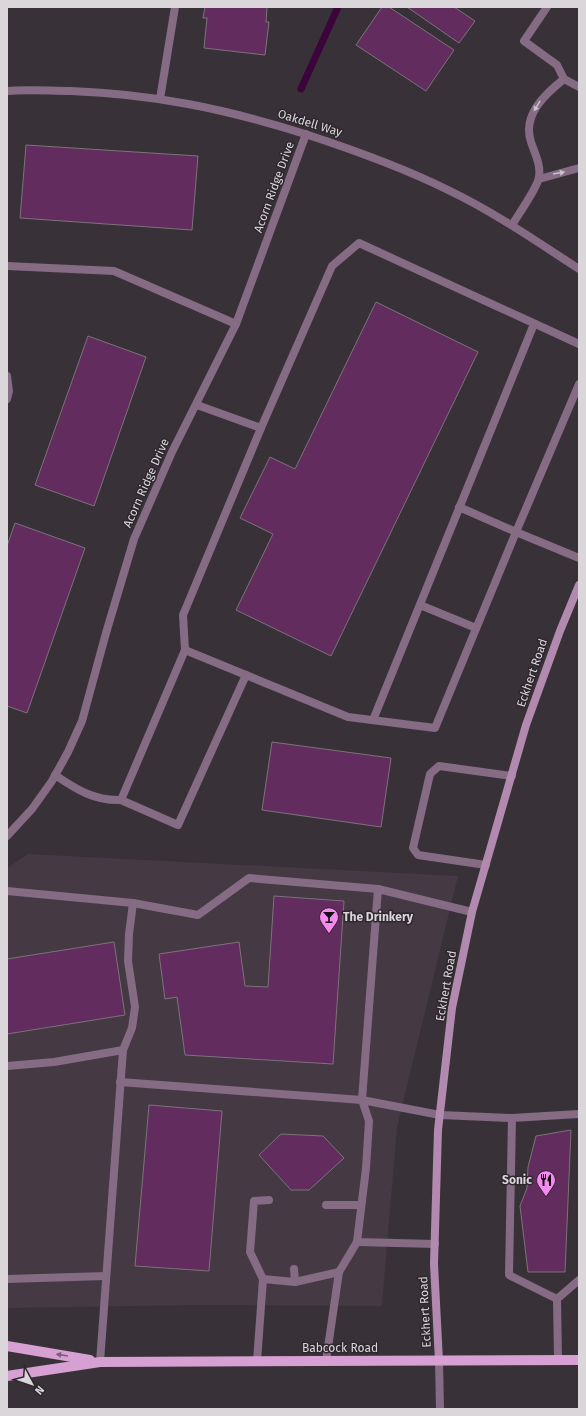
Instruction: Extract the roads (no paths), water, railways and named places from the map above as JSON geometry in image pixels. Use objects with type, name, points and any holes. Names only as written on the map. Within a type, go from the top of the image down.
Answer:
[{"type":"main road","name":"Eckhert Road","points":[[440,1361],[435,1244],[440,1115],[452,1008],[472,912],[512,776],[534,703],[560,631],[579,585]]},
{"type":"main road","name":"Babcock Road","points":[[7,1346],[100,1362]]},
{"type":"main road","name":"Babcock Road","points":[[7,1376],[100,1362],[579,1360]]},
{"type":"street","points":[[160,98],[175,7]]},
{"type":"street","points":[[547,7],[524,41],[557,66],[564,79],[579,88]]},
{"type":"street","points":[[512,225],[539,179],[539,163],[530,140],[530,121],[537,105],[547,92],[564,79]]},
{"type":"street","name":"Oakdell Way","points":[[7,91],[92,92],[160,98],[206,106],[258,119],[351,148],[400,167],[449,190],[512,225],[579,269]]},
{"type":"street","name":"Acorn Ridge Drive","points":[[7,836],[32,809],[56,775],[82,721],[134,539],[172,452],[197,405],[236,324],[306,134]]},
{"type":"street","points":[[539,179],[579,168]]},
{"type":"street","points":[[121,800],[185,650],[183,615],[261,428],[332,266],[359,243],[579,344]]},
{"type":"street","points":[[7,266],[114,271],[236,324]]},
{"type":"street","points":[[372,720],[534,324]]},
{"type":"street","points":[[7,376],[9,391],[7,400]]},
{"type":"street","points":[[185,650],[348,717],[435,728],[579,384]]},
{"type":"street","points":[[197,405],[261,428]]},
{"type":"street","points":[[459,507],[579,558]]},
{"type":"street","points":[[420,605],[476,628]]},
{"type":"street","points":[[56,775],[70,785],[95,797],[105,800],[121,800],[178,825],[246,675]]},
{"type":"street","points":[[486,864],[418,855],[414,848],[430,774],[439,766],[512,776]]},
{"type":"street","points":[[7,891],[133,903],[198,915],[249,878],[378,890],[472,912]]},
{"type":"street","points":[[326,1362],[339,1272],[357,1242],[366,1168],[369,1121],[362,1100],[378,890]]},
{"type":"street","points":[[100,1362],[123,1050],[132,1028],[134,1007],[128,961],[133,903]]},
{"type":"street","points":[[7,1066],[54,1062],[123,1050]]},
{"type":"street","points":[[120,1082],[362,1100],[440,1115],[512,1118],[579,1114]]},
{"type":"street","points":[[512,1118],[509,1275],[557,1299]]},
{"type":"street","points":[[257,1361],[263,1279],[250,1252],[254,1201],[269,1200]]},
{"type":"street","points":[[326,1205],[361,1205]]},
{"type":"street","points":[[357,1242],[435,1244]]},
{"type":"street","points":[[294,1269],[295,1282]]},
{"type":"street","points":[[263,1279],[295,1282],[339,1272]]},
{"type":"street","points":[[7,1279],[106,1276]]},
{"type":"street","points":[[557,1299],[579,1280]]},
{"type":"street","points":[[557,1299],[558,1360]]},
{"type":"street","name":"Eckhert Road","points":[[440,1361],[440,1409]]},
{"type":"waterway","points":[[301,89],[338,7]]},
{"type":"place","name":"The Drinkery","points":[[329,934]]},
{"type":"place","name":"Sonic","points":[[546,1197]]}]
